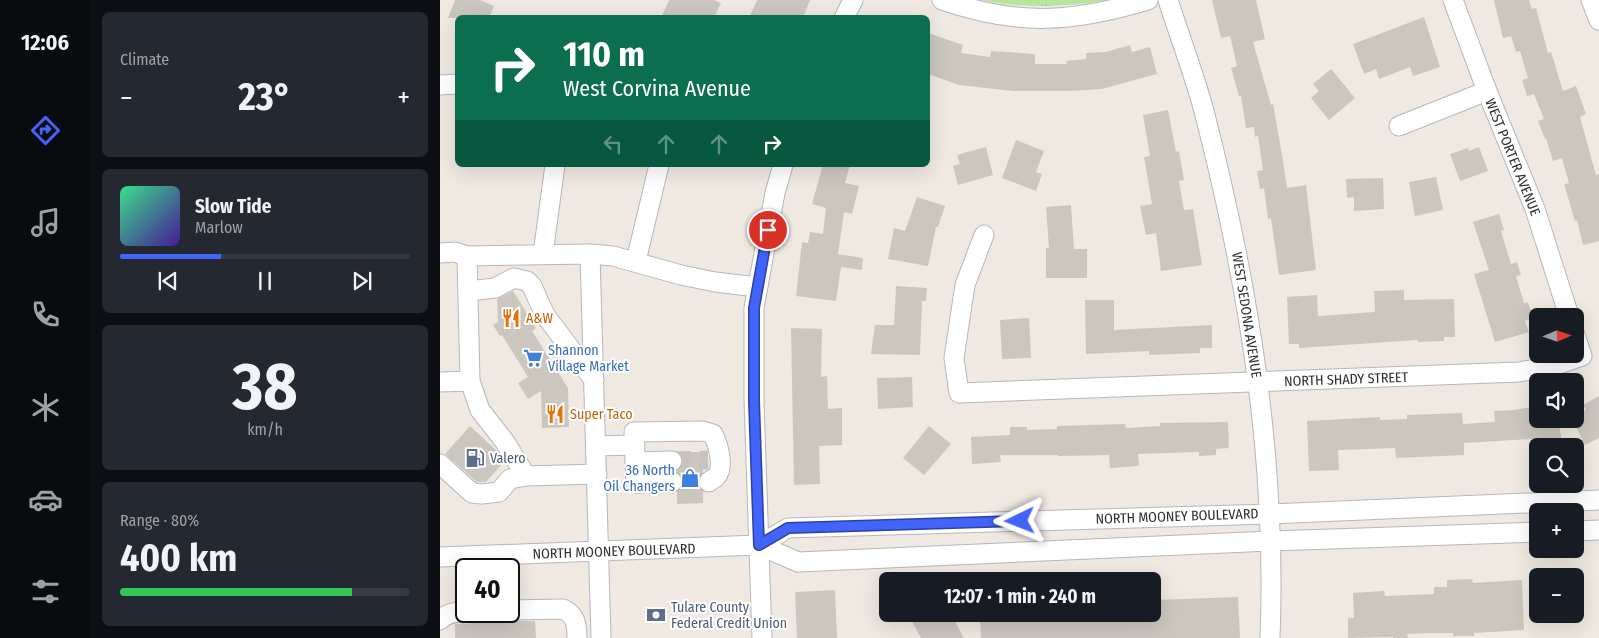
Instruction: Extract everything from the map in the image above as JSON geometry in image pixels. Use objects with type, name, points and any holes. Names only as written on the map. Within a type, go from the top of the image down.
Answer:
[{"type":"street","points":[[846,15],[853,0]]},
{"type":"street","points":[[942,0],[968,9],[1003,16],[1043,19],[1075,17],[1111,11],[1148,0]]},
{"type":"street","name":"WEST SEDONA AVENUE","points":[[1168,0],[1204,113],[1235,240],[1258,382],[1265,437],[1270,514],[1270,638]]},
{"type":"street","name":"WEST PORTER AVENUE","points":[[1453,0],[1487,91],[1535,209],[1566,308]]},
{"type":"street","points":[[1591,0],[1599,20]]},
{"type":"street","points":[[440,85],[455,84]]},
{"type":"street","points":[[1399,126],[1487,91]]},
{"type":"street","points":[[543,254],[555,167]]},
{"type":"street","points":[[636,261],[659,167]]},
{"type":"street","points":[[762,638],[754,401],[754,308],[775,193],[782,167]]},
{"type":"street","name":"NORTH SHADY STREET","points":[[984,235],[965,285],[954,358],[959,393],[1519,372],[1562,363]]},
{"type":"street","points":[[440,253],[455,252],[467,256],[590,254],[613,256],[681,275],[715,282],[757,287]]},
{"type":"street","points":[[590,254],[601,638]]},
{"type":"street","points":[[467,256],[470,381],[480,410],[505,442],[526,476]]},
{"type":"street","points":[[468,292],[495,288],[514,278],[527,281],[532,286],[539,304],[552,325],[594,380]]},
{"type":"street","points":[[440,382],[470,381]]},
{"type":"street","points":[[635,459],[703,431],[713,434],[718,443],[712,464]]},
{"type":"street","points":[[596,446],[672,472]]},
{"type":"street","points":[[440,464],[472,493],[482,494],[499,492],[510,479],[526,476],[597,474]]},
{"type":"street","name":"NORTH MOONEY BOULEVARD","points":[[759,545],[788,528],[1270,514],[1599,500]]},
{"type":"street","points":[[1584,531],[1599,530]]},
{"type":"street","name":"NORTH MOONEY BOULEVARD","points":[[440,557],[759,545],[798,562],[1271,541],[1529,532]]},
{"type":"street","points":[[520,610],[563,609],[570,612],[575,618],[577,638]]},
{"type":"street","points":[[440,620],[443,616],[455,613]]},
{"type":"green space","points":[[982,0],[1108,0],[1076,4],[1029,6]]},
{"type":"building","points":[[455,0],[480,0],[494,6],[490,15],[455,15],[455,18],[448,18]]},
{"type":"building","points":[[669,0],[714,0],[721,3],[715,15],[662,15]]},
{"type":"building","points":[[757,0],[810,0],[804,15],[750,15]]},
{"type":"building","points":[[1212,0],[1256,0],[1265,39],[1253,42],[1271,105],[1273,104],[1287,188],[1306,185],[1316,270],[1279,275],[1271,218],[1268,219],[1264,188],[1260,189],[1257,171],[1263,170],[1258,136],[1255,137],[1254,127],[1246,128],[1241,96],[1239,96],[1231,68],[1237,66],[1230,36],[1221,38]]},
{"type":"building","points":[[1494,0],[1529,0],[1532,9],[1536,8],[1548,53],[1551,52],[1563,91],[1576,86],[1586,114],[1580,117],[1596,175],[1599,174],[1599,241],[1583,245],[1577,220],[1575,221],[1564,184],[1569,183],[1562,158],[1553,161],[1546,138],[1538,121],[1544,119],[1534,94],[1527,96],[1522,80],[1528,78],[1520,51],[1516,52],[1511,36],[1503,38]]},
{"type":"building","points":[[1424,17],[1440,67],[1413,76],[1410,67],[1379,79],[1376,69],[1364,74],[1353,44]]},
{"type":"building","points":[[930,34],[963,45],[961,53],[990,57],[991,51],[1035,54],[1035,64],[1067,64],[1066,61],[1086,59],[1086,53],[1106,52],[1130,45],[1132,52],[1150,47],[1157,74],[1102,89],[1069,91],[1013,91],[959,85],[930,75]]},
{"type":"building","points":[[1331,69],[1355,98],[1329,120],[1311,98],[1319,91],[1313,84]]},
{"type":"building","points":[[1168,110],[1176,152],[1179,151],[1184,180],[1179,181],[1184,210],[1193,209],[1202,265],[1161,271],[1156,233],[1146,235],[1140,206],[1152,204],[1144,157],[1150,156],[1143,115]]},
{"type":"building","points":[[1016,140],[1044,151],[1036,172],[1042,174],[1036,191],[1002,178]]},
{"type":"building","points":[[986,147],[993,175],[958,185],[953,166],[960,164],[957,155]]},
{"type":"building","points":[[1479,147],[1488,171],[1460,181],[1450,154],[1468,148],[1469,151]]},
{"type":"building","points":[[822,167],[849,167],[845,183],[859,186],[852,214],[844,212],[838,254],[863,258],[862,270],[841,267],[836,301],[796,296],[802,242],[808,243],[810,232],[823,234],[826,208],[812,204]]},
{"type":"building","points":[[1436,177],[1443,210],[1415,216],[1409,182]]},
{"type":"building","points":[[1383,178],[1384,209],[1354,211],[1354,197],[1347,198],[1346,179]]},
{"type":"building","points":[[917,197],[945,206],[938,227],[936,227],[928,266],[888,259],[894,228],[905,231]]},
{"type":"building","points":[[1071,205],[1074,249],[1087,249],[1087,278],[1046,278],[1046,248],[1049,248],[1046,207]]},
{"type":"building","points":[[1499,214],[1504,230],[1501,231],[1511,264],[1517,262],[1521,275],[1516,276],[1524,303],[1528,302],[1530,308],[1529,320],[1525,321],[1529,332],[1495,342],[1474,274],[1489,270],[1473,222]]},
{"type":"building","points":[[896,286],[927,288],[926,301],[922,301],[920,355],[871,354],[875,325],[894,325]]},
{"type":"building","points":[[1404,290],[1404,300],[1454,299],[1455,337],[1444,337],[1444,341],[1418,342],[1418,340],[1299,348],[1299,344],[1289,344],[1287,297],[1317,295],[1318,316],[1375,312],[1374,291]]},
{"type":"building","points":[[513,291],[536,328],[532,331],[568,388],[569,427],[542,428],[541,391],[528,399],[518,383],[528,377],[502,335],[500,336],[493,325],[498,322],[497,299]]},
{"type":"building","points":[[1085,300],[1114,300],[1114,330],[1212,325],[1212,348],[1200,348],[1200,353],[1149,355],[1149,351],[1086,354]]},
{"type":"building","points":[[1029,318],[1031,358],[1002,359],[1000,320]]},
{"type":"building","points":[[791,328],[822,329],[821,377],[827,376],[828,409],[842,408],[842,445],[819,446],[820,484],[794,485]]},
{"type":"building","points":[[912,377],[913,407],[878,409],[877,378]]},
{"type":"building","points":[[1599,396],[1599,438],[1585,445],[1584,438],[1582,438],[1576,428],[1584,428],[1584,411],[1586,410],[1584,404]]},
{"type":"building","points":[[1529,408],[1529,428],[1560,428],[1562,438],[1529,438],[1464,443],[1464,455],[1396,458],[1395,448],[1338,450],[1339,470],[1309,471],[1307,421],[1380,417],[1380,420],[1407,419],[1407,415],[1462,413],[1463,424],[1495,422],[1494,411]]},
{"type":"building","points":[[1228,422],[1229,448],[1216,449],[1216,455],[1199,456],[1199,452],[1138,454],[1139,466],[1110,468],[1109,455],[1000,455],[1001,462],[972,464],[971,437],[1010,435],[1010,427],[1027,427],[1027,430],[1057,429],[1057,426],[1125,424],[1126,428],[1160,426],[1160,423]]},
{"type":"building","name":"Valero","points":[[470,426],[498,452],[504,462],[486,482],[477,482],[445,454]]},
{"type":"building","points":[[929,426],[951,444],[924,475],[903,458]]},
{"type":"building","name":"36 North Oil Changers","points":[[678,452],[702,452],[703,472],[699,476],[698,483],[703,491],[703,503],[677,504],[677,492],[682,488],[683,482],[681,476],[676,472],[682,467],[683,461],[682,456]]},
{"type":"building","points":[[1472,579],[1473,583],[1522,580],[1524,630],[1474,633],[1474,636],[1453,636],[1453,633],[1435,633],[1407,634],[1408,638],[1348,638],[1348,618],[1354,618],[1353,593],[1384,591],[1385,596],[1434,594],[1434,587],[1447,587],[1447,580]]},
{"type":"building","points":[[835,590],[837,638],[797,638],[795,592]]},
{"type":"building","points":[[1238,597],[1240,638],[981,638],[980,622],[1161,622],[1161,600]]},
{"type":"building","points":[[535,621],[536,638],[455,638],[455,624]]},
{"type":"building","points":[[912,622],[955,622],[964,638],[921,638]]},
{"type":"tunnel","points":[[672,461],[708,460]]},
{"type":"tunnel","points":[[672,482],[709,482]]},
{"type":"place","name":"A&W","points":[[511,318]]},
{"type":"place","name":"Shannon Village Market","points":[[533,358]]},
{"type":"place","name":"Super Taco","points":[[555,414]]},
{"type":"place","name":"Valero","points":[[475,458]]},
{"type":"place","name":"36 North Oil Changers","points":[[690,478]]},
{"type":"place","name":"Tulare County Federal Credit Union","points":[[656,615]]},
{"type":"route","points":[[768,230],[754,308],[754,401],[759,545],[788,528],[1020,521]]}]
